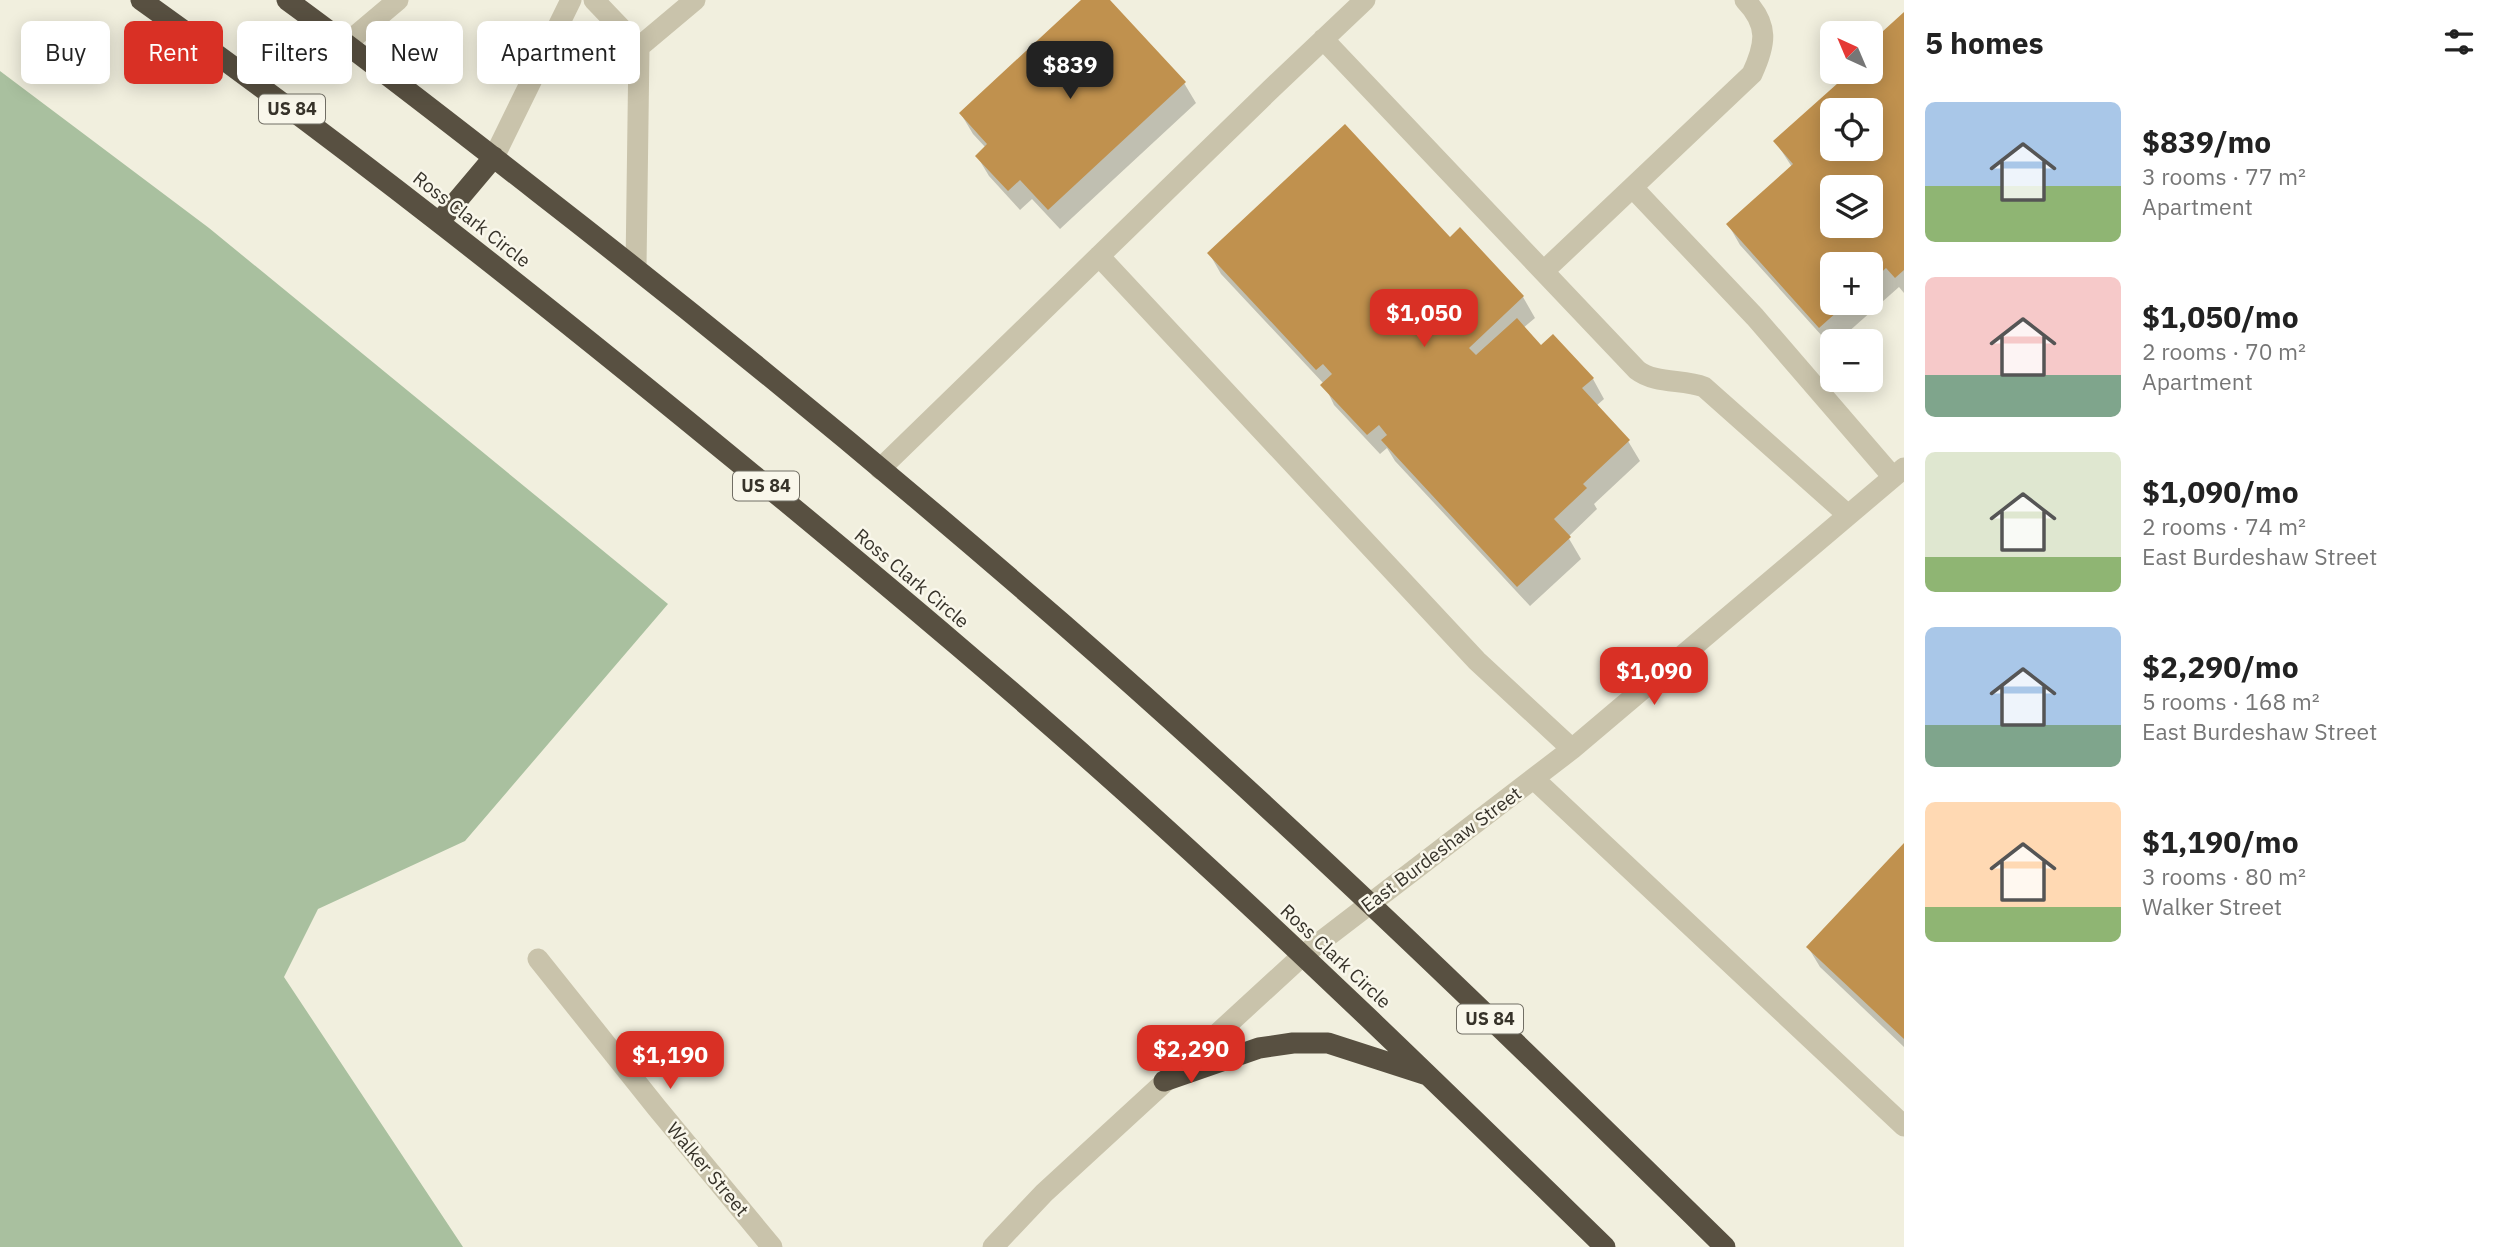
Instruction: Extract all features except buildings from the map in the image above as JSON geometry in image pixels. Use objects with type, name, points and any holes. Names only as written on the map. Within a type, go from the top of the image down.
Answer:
[{"type":"highway","name":"Ross Clark Circle","points":[[141,0],[241,71],[440,221],[587,338],[888,586],[1106,775],[1429,1076],[1605,1247]]},
{"type":"highway","name":"US 84","points":[[287,0],[316,21]]},
{"type":"highway","name":"US 84","points":[[352,47],[636,268],[880,469],[1063,625],[1369,903],[1725,1247]]},
{"type":"highway","points":[[440,221],[494,157]]},
{"type":"highway","points":[[1164,1081],[1259,1048],[1293,1043],[1328,1043],[1429,1076]]},
{"type":"street","points":[[352,39],[398,0]]},
{"type":"street","points":[[494,157],[571,0]]},
{"type":"street","points":[[640,46],[695,0]]},
{"type":"street","points":[[880,469],[1365,0]]},
{"type":"street","points":[[600,2],[616,21]]},
{"type":"street","points":[[1544,271],[1752,74],[1760,57],[1764,36],[1757,4]]},
{"type":"street","points":[[1323,39],[1637,370],[1648,377],[1695,383],[1704,387],[1848,515]]},
{"type":"street","points":[[636,268],[638,84]]},
{"type":"street","points":[[1633,188],[1898,472]]},
{"type":"street","points":[[1099,256],[1477,661],[1572,749]]},
{"type":"street","name":"East Burdeshaw Street","points":[[993,1247],[1044,1194],[1302,956],[1572,749],[1898,472]]},
{"type":"street","points":[[1534,779],[1904,1126]]},
{"type":"street","name":"Walker Street","points":[[538,959],[772,1247]]},
{"type":"green space","points":[[0,71],[209,228],[668,604],[465,841],[318,909],[284,977],[463,1247],[0,1247]]}]
